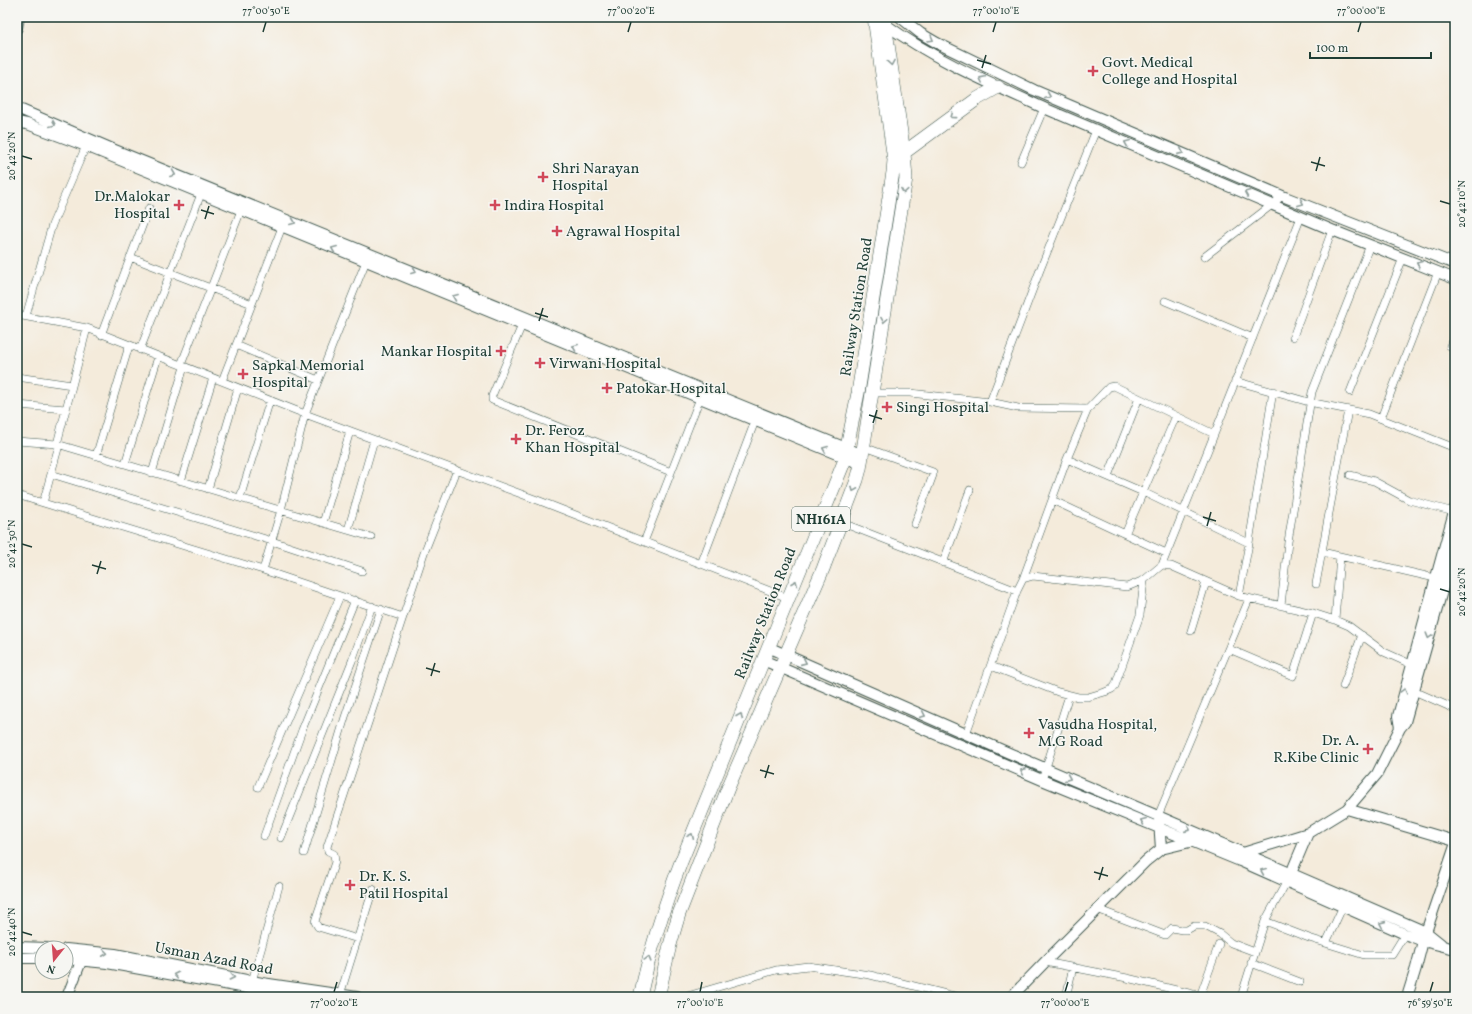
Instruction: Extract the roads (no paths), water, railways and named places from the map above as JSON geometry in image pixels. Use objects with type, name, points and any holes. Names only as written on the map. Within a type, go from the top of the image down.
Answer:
[{"type":"highway","name":"Railway Station Road","points":[[658,997],[679,914],[728,788],[822,569],[857,480],[906,178],[899,157],[881,19]]},
{"type":"highway","points":[[899,157],[977,99],[998,87]]},
{"type":"highway","name":"Railway Station Road","points":[[640,997],[646,967],[663,910],[688,844],[846,453],[858,393],[893,180],[899,157]]},
{"type":"main road","points":[[17,28],[19,17]]},
{"type":"main road","points":[[900,17],[920,33],[938,43],[1020,83],[1282,196],[1455,264]]},
{"type":"main road","points":[[881,19],[924,50],[1044,108],[1332,230],[1455,278]]},
{"type":"main road","points":[[17,108],[242,206],[846,453]]},
{"type":"main road","points":[[17,122],[27,124],[86,146],[201,194],[242,206],[282,227],[755,421],[846,453],[862,455]]},
{"type":"main road","points":[[1430,614],[1435,578],[1455,510]]},
{"type":"main road","points":[[1400,728],[1398,716],[1416,666],[1430,614],[1455,545]]},
{"type":"main road","points":[[768,647],[1046,769],[1243,853],[1343,906],[1405,934],[1424,937]]},
{"type":"main road","points":[[763,660],[1042,780],[1193,841],[1289,877],[1444,946],[1455,949]]},
{"type":"main road","points":[[1243,853],[1308,833],[1347,809],[1378,774],[1400,728],[1407,718],[1414,691],[1416,666]]},
{"type":"main road","points":[[1347,809],[1455,841]]},
{"type":"main road","points":[[1158,816],[1161,849]]},
{"type":"main road","points":[[1289,877],[1308,833]]},
{"type":"main road","points":[[1011,997],[1146,861],[1161,849],[1206,837]]},
{"type":"main road","points":[[1407,997],[1424,937],[1455,846]]},
{"type":"main road","points":[[17,947],[34,948]]},
{"type":"main road","name":"Usman Azad Road","points":[[74,950],[115,954],[297,997]]},
{"type":"main road","points":[[17,958],[34,958]]},
{"type":"main road","name":"Usman Azad Road","points":[[74,960],[251,985]]},
{"type":"main road","points":[[67,997],[82,960]]},
{"type":"main road","name":"Usman Azad Road","points":[[284,993],[357,997]]},
{"type":"street","points":[[1021,162],[1044,108]]},
{"type":"street","points":[[990,402],[1040,270],[1096,130]]},
{"type":"street","points":[[26,316],[52,226],[86,146]]},
{"type":"street","points":[[140,350],[201,194]]},
{"type":"street","points":[[1204,256],[1282,196]]},
{"type":"street","points":[[152,472],[182,366],[242,206]]},
{"type":"street","points":[[101,335],[148,208]]},
{"type":"street","points":[[1023,579],[1033,576],[1127,587],[1144,580],[1162,565],[1301,217]]},
{"type":"street","points":[[222,381],[282,227]]},
{"type":"street","points":[[1293,337],[1332,230]]},
{"type":"street","points":[[1281,605],[1288,542],[1314,383],[1370,245]]},
{"type":"street","points":[[130,257],[252,304]]},
{"type":"street","points":[[1350,392],[1403,258]]},
{"type":"street","points":[[263,570],[281,510],[305,414],[366,261]]},
{"type":"street","points":[[1382,418],[1438,272]]},
{"type":"street","points":[[1164,301],[1253,338]]},
{"type":"street","points":[[17,315],[87,328],[101,335],[305,414],[540,501],[788,598]]},
{"type":"street","points":[[522,325],[492,396],[492,400],[671,472]]},
{"type":"street","points":[[43,503],[87,328]]},
{"type":"street","points":[[1450,346],[1455,333]]},
{"type":"street","points":[[236,344],[318,380]]},
{"type":"street","points":[[96,456],[129,346]]},
{"type":"street","points":[[125,464],[158,357]]},
{"type":"street","points":[[17,377],[72,385]]},
{"type":"street","points":[[181,481],[213,378]]},
{"type":"street","points":[[1236,381],[1310,402],[1382,418],[1455,448]]},
{"type":"street","points":[[966,734],[1017,591],[1023,579],[1067,458],[1088,409],[1107,388],[1114,386],[1214,434]]},
{"type":"street","points":[[208,489],[238,388]]},
{"type":"street","points":[[1239,596],[1273,391]]},
{"type":"street","points":[[872,393],[910,393],[990,402],[1018,408],[1088,409]]},
{"type":"street","points":[[644,542],[700,398]]},
{"type":"street","points":[[1108,476],[1139,398]]},
{"type":"street","points":[[240,498],[270,400]]},
{"type":"street","points":[[17,405],[66,409]]},
{"type":"street","points":[[1316,584],[1348,410]]},
{"type":"street","points":[[1125,534],[1176,416]]},
{"type":"street","points":[[701,564],[755,421]]},
{"type":"street","points":[[323,523],[350,431]]},
{"type":"street","points":[[348,530],[374,440]]},
{"type":"street","points":[[17,441],[58,445],[371,537]]},
{"type":"street","points":[[862,455],[933,472],[934,475],[915,524]]},
{"type":"street","points":[[1067,458],[1143,492],[1249,543]]},
{"type":"street","points":[[358,939],[318,927],[315,922],[335,862],[334,854],[328,851],[327,847],[424,553],[457,470]]},
{"type":"street","points":[[51,474],[272,541],[362,571]]},
{"type":"street","points":[[1350,475],[1374,481],[1409,500],[1455,510]]},
{"type":"street","points":[[943,563],[970,490]]},
{"type":"street","points":[[17,495],[263,570],[403,617]]},
{"type":"street","points":[[1052,500],[1166,553]]},
{"type":"street","points":[[840,522],[1017,591]]},
{"type":"street","points":[[1322,552],[1435,578]]},
{"type":"street","points":[[1335,620],[1340,556]]},
{"type":"street","points":[[1162,565],[1176,568],[1239,596],[1281,605],[1335,620],[1362,635],[1384,652],[1416,666]]},
{"type":"street","points":[[991,666],[1069,695],[1088,697],[1112,689],[1115,686],[1140,615],[1144,580]]},
{"type":"street","points":[[1191,631],[1206,582]]},
{"type":"street","points":[[258,787],[340,596]]},
{"type":"street","points":[[1158,816],[1249,599]]},
{"type":"street","points":[[264,836],[302,730],[355,600]]},
{"type":"street","points":[[282,838],[352,661],[372,606]]},
{"type":"street","points":[[304,853],[345,717],[381,609]]},
{"type":"street","points":[[1229,649],[1293,676],[1313,613]]},
{"type":"street","points":[[1343,686],[1362,635]]},
{"type":"street","points":[[1414,691],[1455,709]]},
{"type":"street","points":[[1042,780],[1069,695]]},
{"type":"street","points":[[1276,997],[1252,995],[1241,996],[1265,921],[1289,877]]},
{"type":"street","points":[[251,985],[279,886]]},
{"type":"street","points":[[340,995],[373,889]]},
{"type":"street","points":[[1326,944],[1343,906]]},
{"type":"street","points":[[1097,909],[1165,936],[1172,928],[1187,930],[1194,926],[1205,926],[1220,934],[1231,943],[1255,952]]},
{"type":"street","points":[[1265,921],[1326,944],[1364,955],[1392,955],[1405,934]]},
{"type":"street","points":[[1045,962],[1203,996],[1219,944]]},
{"type":"street","points":[[1251,963],[1300,982]]},
{"type":"street","points":[[684,997],[776,970],[808,966],[870,975],[958,997]]},
{"type":"street","points":[[1066,997],[1072,967]]},
{"type":"place","name":"Govt. Medical College and Hospital","points":[[1093,71]]},
{"type":"place","name":"Shri Narayan Hospital","points":[[543,177]]},
{"type":"place","name":"Dr.Malokar Hospital","points":[[179,205]]},
{"type":"place","name":"Indira Hospital","points":[[495,205]]},
{"type":"place","name":"Agrawal Hospital","points":[[557,231]]},
{"type":"place","name":"Mankar Hospital","points":[[501,351]]},
{"type":"place","name":"Virwani Hospital","points":[[540,363]]},
{"type":"place","name":"Sapkal Memorial Hospital","points":[[243,374]]},
{"type":"place","name":"Patokar Hospital","points":[[607,388]]},
{"type":"place","name":"Singi Hospital","points":[[887,407]]},
{"type":"place","name":"Dr. Feroz Khan Hospital","points":[[516,439]]},
{"type":"place","name":"Vasudha Hospital, M.G Road","points":[[1029,733]]},
{"type":"place","name":"Dr. A. R.Kibe Clinic","points":[[1368,749]]},
{"type":"place","name":"Dr. K. S. Patil Hospital","points":[[350,885]]}]
